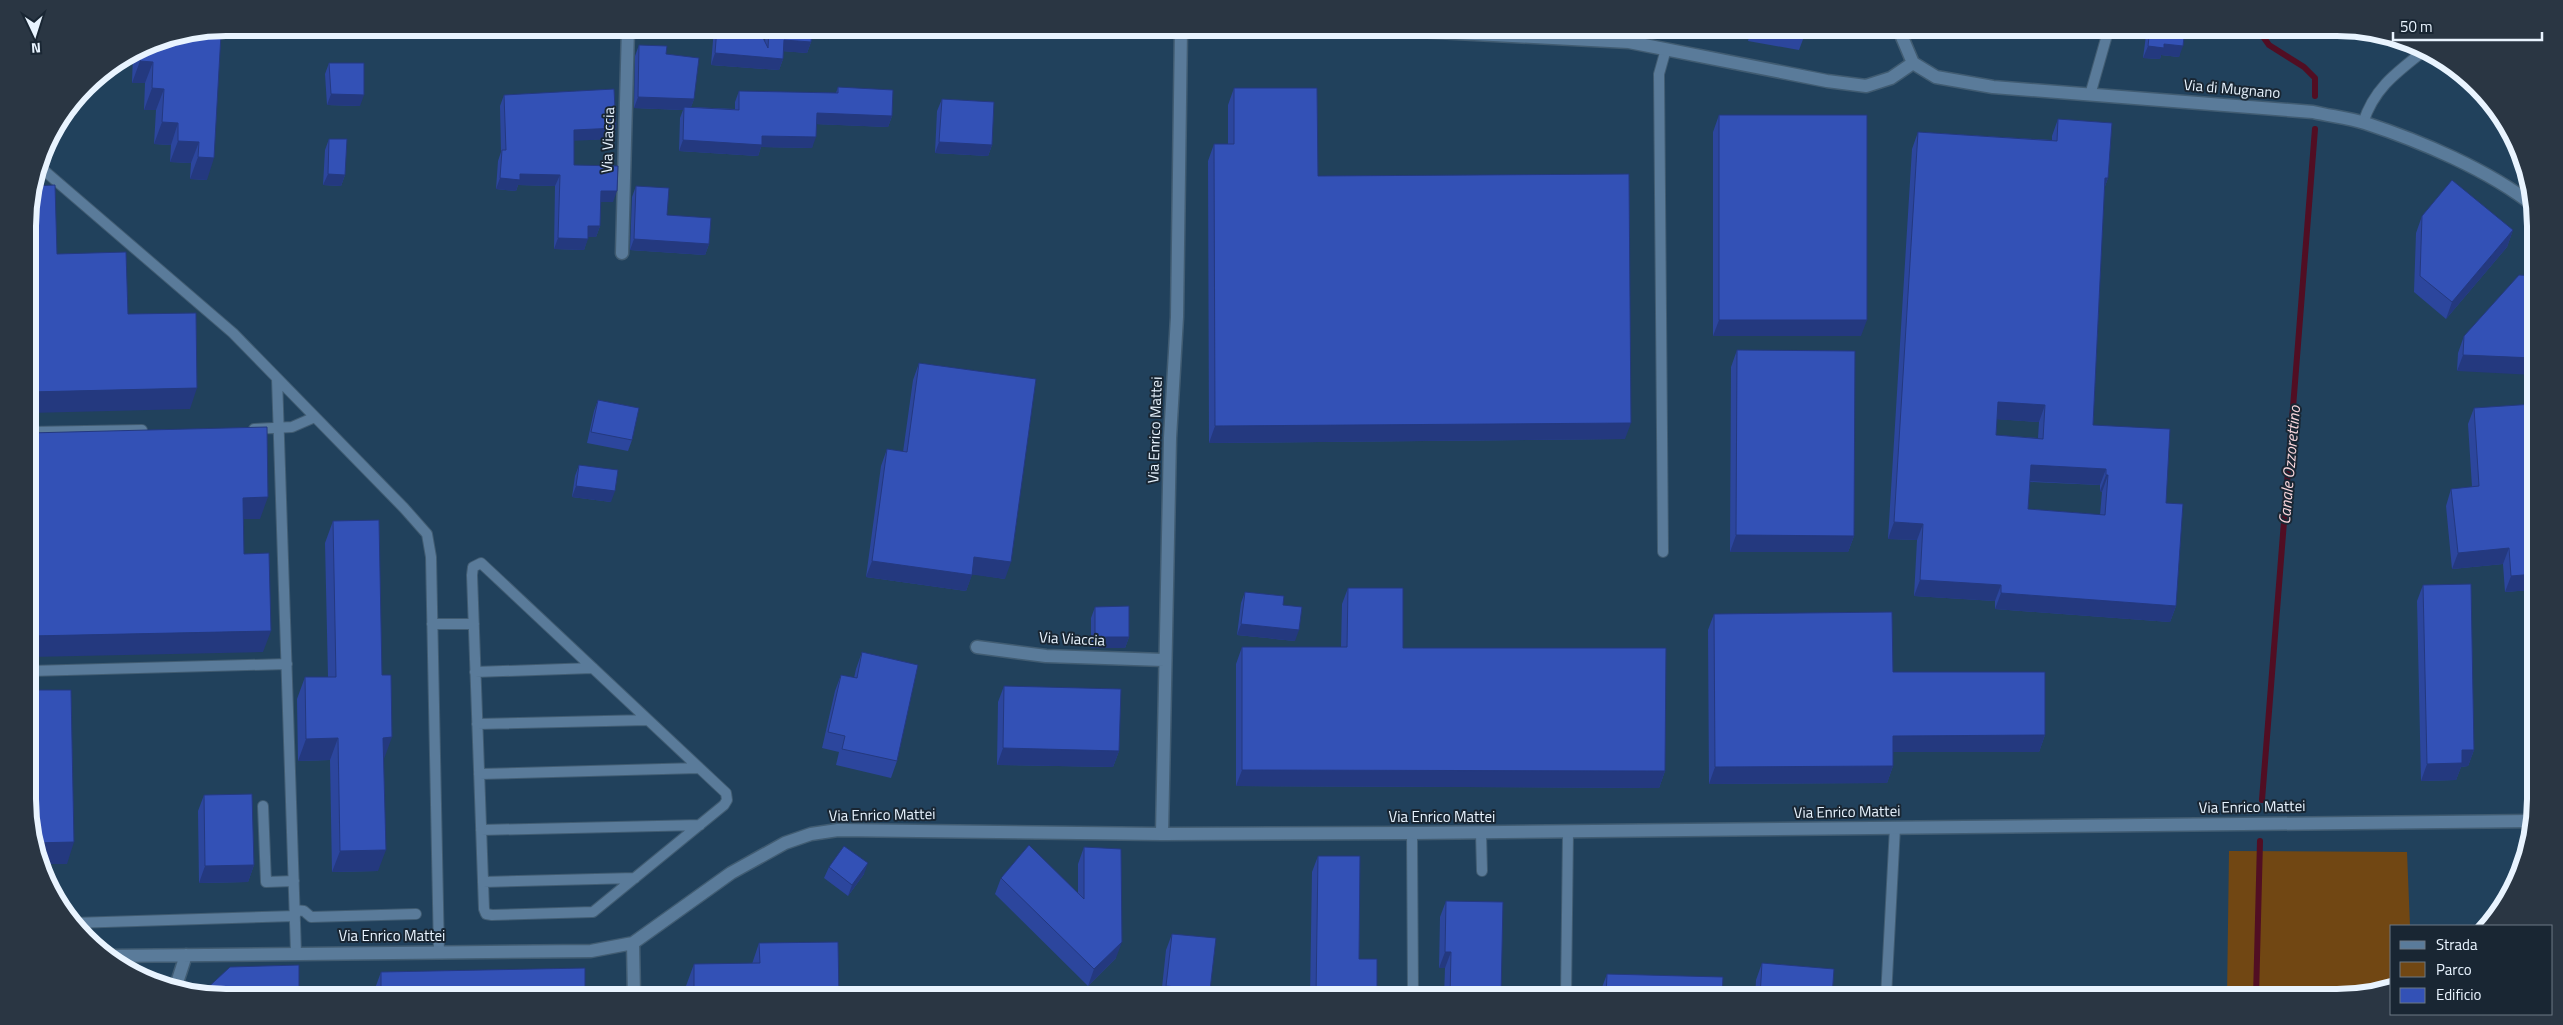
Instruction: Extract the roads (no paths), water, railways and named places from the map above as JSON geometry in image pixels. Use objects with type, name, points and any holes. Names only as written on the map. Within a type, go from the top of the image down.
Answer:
[{"type":"street","name":"Via Viaccia","points":[[622,253],[628,36]]},
{"type":"street","name":"Via Enrico Mattei","points":[[1162,834],[1164,660],[1170,438],[1177,318],[1181,36]]},
{"type":"street","points":[[1515,36],[1629,42],[1827,81],[1866,86],[1891,78],[1913,63],[1902,36]]},
{"type":"street","name":"Via di Mugnano","points":[[1913,63],[1936,77],[1993,87],[2297,111],[2363,123],[2404,137],[2492,178],[2525,200]]},
{"type":"street","name":"Via Viaccia","points":[[977,647],[1046,656],[1164,660]]},
{"type":"street","name":"Via Enrico Mattei","points":[[120,956],[591,951],[633,943],[731,873],[785,843],[811,834],[838,830],[1162,834],[1482,833],[2525,821]]},
{"type":"street","points":[[633,943],[634,989]]},
{"type":"street","points":[[177,982],[186,955]]},
{"type":"lane","points":[[2090,94],[2107,36]]},
{"type":"lane","points":[[1663,552],[1659,74],[1666,49]]},
{"type":"lane","points":[[2363,123],[2370,102],[2378,92],[2399,70],[2419,55]]},
{"type":"lane","points":[[45,171],[233,334],[427,534],[431,557],[439,953]]},
{"type":"lane","points":[[277,378],[296,953]]},
{"type":"lane","points":[[239,429],[292,427],[315,417]]},
{"type":"lane","points":[[36,432],[149,430]]},
{"type":"lane","points":[[481,563],[593,668],[726,793],[727,800],[700,825],[593,912],[576,914],[486,914],[484,908],[472,567],[481,563]]},
{"type":"lane","points":[[432,624],[474,624]]},
{"type":"lane","points":[[36,671],[287,664]]},
{"type":"lane","points":[[475,672],[593,668]]},
{"type":"lane","points":[[477,724],[648,720]]},
{"type":"lane","points":[[479,774],[699,768]]},
{"type":"lane","points":[[263,806],[266,882],[294,881]]},
{"type":"lane","points":[[481,830],[700,825]]},
{"type":"lane","points":[[1886,989],[1895,828]]},
{"type":"lane","points":[[1566,989],[1568,832]]},
{"type":"lane","points":[[1412,833],[1413,989]]},
{"type":"lane","points":[[1482,833],[1482,871]]},
{"type":"lane","points":[[483,882],[635,878]]},
{"type":"lane","points":[[83,923],[295,913],[304,911],[311,917],[416,914]]},
{"type":"waterway","name":"Canale Ozzorettino","points":[[2263,36],[2269,45],[2304,67],[2315,78],[2315,96]]},
{"type":"waterway","name":"Canale Ozzorettino","points":[[2262,800],[2315,129]]},
{"type":"waterway","name":"Canale Ozzorettino","points":[[2256,989],[2260,841]]}]
